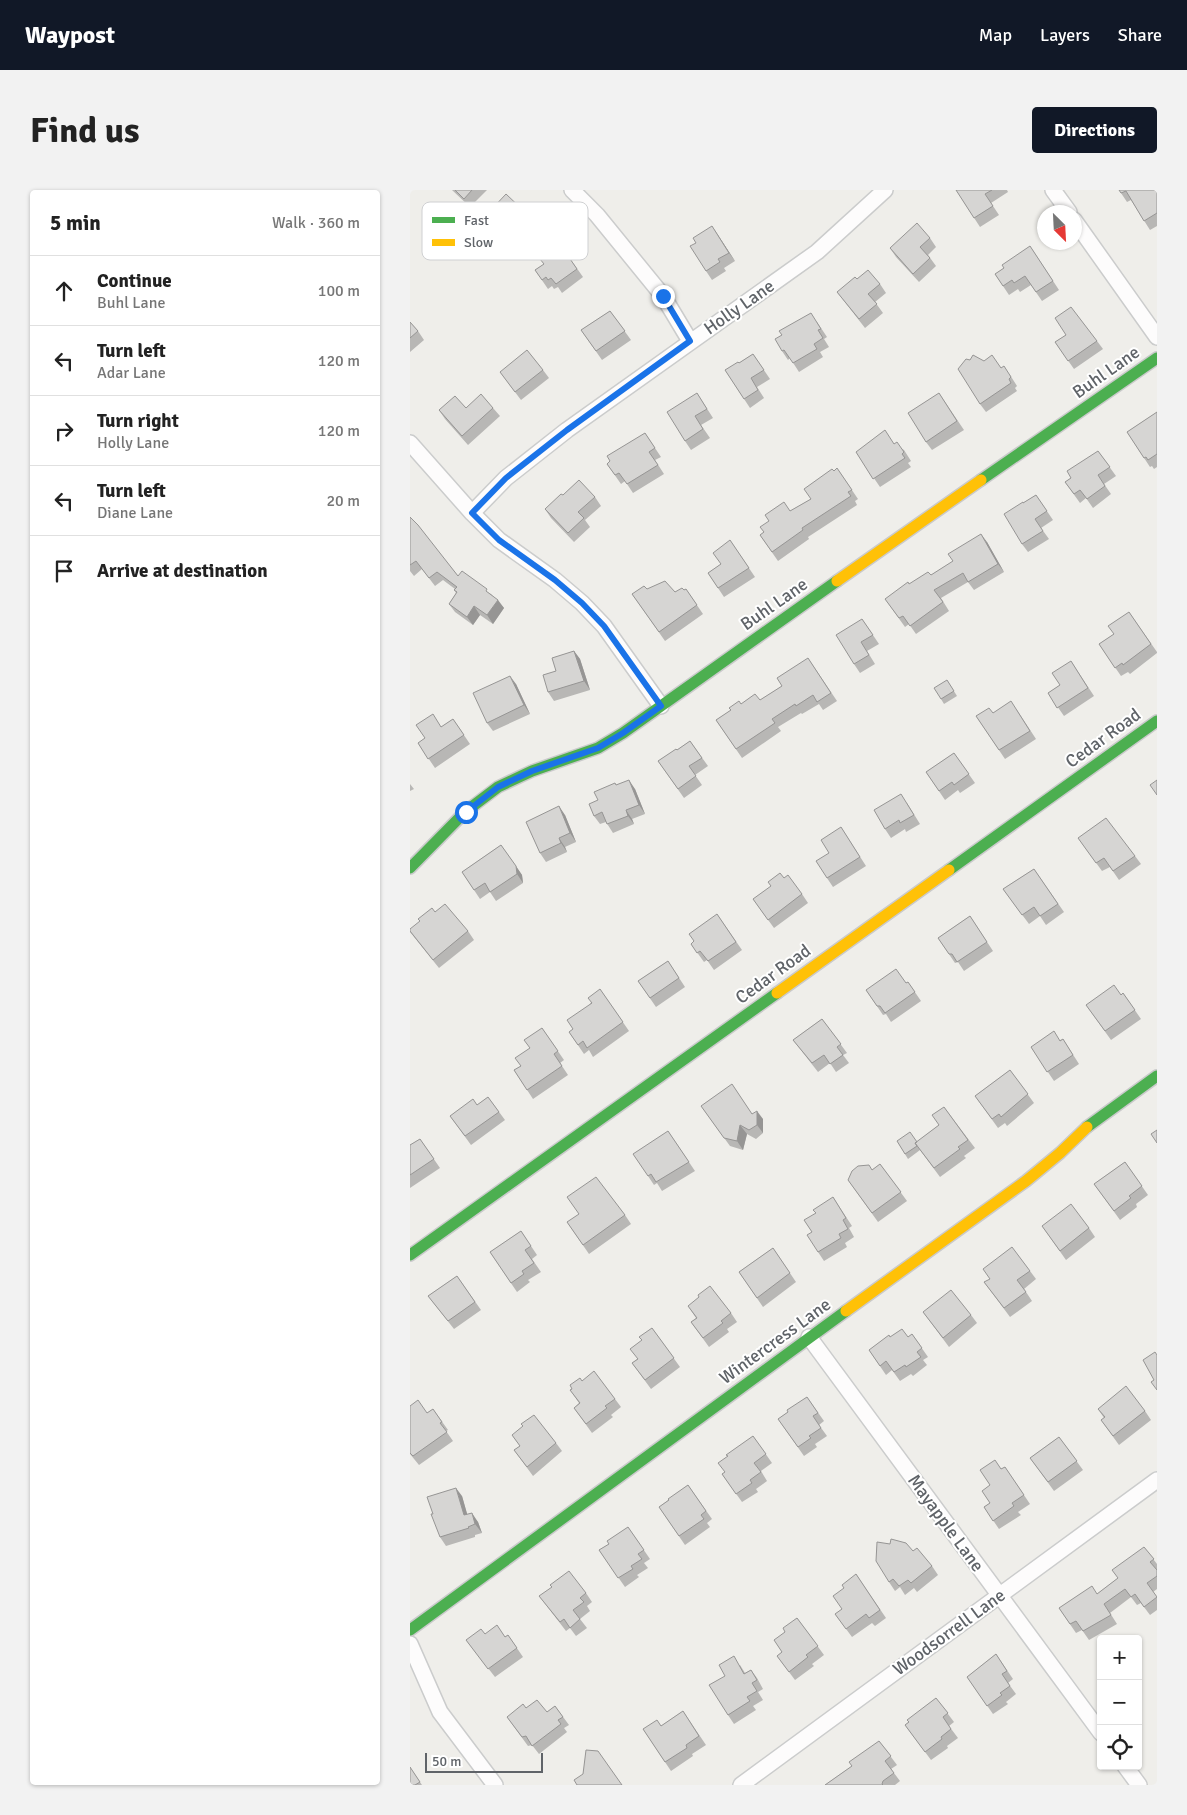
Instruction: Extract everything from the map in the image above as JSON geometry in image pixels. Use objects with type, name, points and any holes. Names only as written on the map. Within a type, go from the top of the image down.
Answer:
[{"type":"street","points":[[572,190],[584,202]]},
{"type":"street","name":"Holly Lane","points":[[472,513],[506,478],[552,442],[816,252],[885,190]]},
{"type":"street","points":[[1053,190],[1064,205]]},
{"type":"street","points":[[588,206],[663,296],[690,341]]},
{"type":"street","points":[[1082,231],[1157,337]]},
{"type":"street","name":"Buhl Lane","points":[[410,868],[466,812],[498,787],[532,771],[598,748],[623,733],[860,564],[1157,358]]},
{"type":"street","points":[[410,443],[472,513],[499,540],[555,580],[582,603],[604,626],[661,706]]},
{"type":"street","name":"Cedar Road","points":[[410,1255],[1157,721]]},
{"type":"street","name":"Wintercress Lane","points":[[410,1630],[809,1337],[1026,1181],[1060,1153],[1090,1124],[1157,1076]]},
{"type":"street","name":"Mayapple Lane","points":[[809,1337],[1097,1728]]},
{"type":"street","name":"Woodsorrell Lane","points":[[741,1785],[1157,1480]]},
{"type":"street","points":[[410,1644],[440,1712],[495,1785]]},
{"type":"street","points":[[1128,1770],[1139,1785]]},
{"type":"building","points":[[455,190],[472,190],[464,199]]},
{"type":"building","points":[[956,190],[992,190],[985,194],[993,206],[974,218]]},
{"type":"building","points":[[1119,190],[1157,190],[1157,213],[1144,221],[1126,191],[1121,193]]},
{"type":"building","points":[[506,194],[514,202],[498,202]]},
{"type":"building","points":[[917,223],[930,238],[920,247],[930,258],[913,274],[890,248]]},
{"type":"building","points":[[712,226],[729,253],[718,259],[720,262],[706,271],[690,246],[696,243],[693,238]]},
{"type":"building","points":[[1030,246],[1053,281],[1036,292],[1025,276],[1014,283],[1012,280],[1003,286],[995,274],[1004,268],[1002,265]]},
{"type":"building","points":[[541,260],[571,260],[577,269],[556,284],[551,278],[548,280],[546,277],[542,280],[535,270],[544,264]]},
{"type":"building","points":[[868,270],[880,284],[868,294],[877,304],[859,319],[837,292],[855,277],[857,279]]},
{"type":"building","points":[[1071,307],[1097,341],[1068,361],[1055,342],[1066,335],[1055,318]]},
{"type":"building","points":[[610,311],[625,331],[596,351],[581,330]]},
{"type":"building","points":[[811,313],[821,329],[818,330],[823,338],[814,344],[817,349],[793,363],[784,350],[782,351],[775,339],[782,335],[779,331]]},
{"type":"building","points":[[410,322],[418,331],[410,338]]},
{"type":"building","points":[[527,350],[543,370],[515,392],[500,372]]},
{"type":"building","points":[[753,354],[764,370],[751,378],[758,390],[744,399],[725,370]]},
{"type":"building","points":[[973,355],[984,361],[992,355],[1001,368],[1004,366],[1011,377],[1009,379],[1011,383],[980,404],[958,369],[966,359],[970,360]]},
{"type":"building","points":[[697,393],[707,409],[695,416],[703,429],[685,441],[667,412]]},
{"type":"building","points":[[939,393],[957,421],[926,442],[908,413]]},
{"type":"building","points":[[481,394],[493,408],[462,436],[439,410],[455,396],[466,408]]},
{"type":"building","points":[[1157,412],[1157,454],[1148,460],[1146,457],[1144,458],[1127,432]]},
{"type":"building","points":[[885,430],[894,444],[897,442],[904,452],[902,454],[905,458],[873,479],[856,452]]},
{"type":"building","points":[[645,433],[655,448],[649,452],[658,465],[627,484],[619,473],[615,475],[607,464],[610,461],[607,456]]},
{"type":"building","points":[[1098,451],[1110,467],[1098,475],[1105,486],[1087,499],[1080,490],[1074,494],[1065,482],[1071,478],[1067,471]]},
{"type":"building","points":[[837,468],[852,490],[848,492],[851,496],[802,528],[803,530],[772,552],[760,535],[764,532],[760,527],[769,521],[765,515],[784,502],[790,511],[811,499],[804,489],[832,469],[834,471]]},
{"type":"building","points":[[579,480],[595,497],[578,512],[584,518],[568,533],[545,509]]},
{"type":"building","points":[[1036,495],[1047,511],[1035,519],[1043,531],[1022,544],[1004,514]]},
{"type":"building","points":[[410,517],[458,576],[462,571],[487,589],[486,591],[498,600],[487,615],[474,606],[467,617],[449,604],[457,592],[454,590],[457,587],[437,572],[429,578],[416,561],[410,565]]},
{"type":"building","points":[[981,534],[998,564],[968,582],[963,573],[934,590],[943,602],[910,626],[903,616],[899,618],[885,599],[908,582],[909,584],[928,572],[931,575],[953,561],[948,554]]},
{"type":"building","points":[[730,540],[749,568],[718,588],[708,573],[721,564],[713,553]]},
{"type":"building","points":[[665,581],[675,592],[682,588],[686,589],[697,605],[659,632],[632,594],[644,586],[647,589]]},
{"type":"building","points":[[1129,612],[1151,644],[1123,665],[1122,663],[1115,668],[1099,644],[1114,634],[1108,626]]},
{"type":"building","points":[[862,619],[873,635],[861,642],[869,655],[854,664],[836,635]]},
{"type":"building","points":[[574,651],[584,681],[548,692],[543,675],[556,671],[552,658]]},
{"type":"building","points":[[808,658],[831,693],[817,702],[813,695],[796,706],[795,704],[772,719],[775,723],[736,749],[716,720],[731,710],[729,708],[739,701],[741,704],[755,694],[760,700],[782,686],[777,678]]},
{"type":"building","points":[[1071,661],[1088,688],[1057,708],[1048,693],[1060,685],[1052,673]]},
{"type":"building","points":[[510,676],[524,705],[487,723],[473,693]]},
{"type":"building","points":[[947,680],[954,691],[941,699],[934,688]]},
{"type":"building","points":[[1011,701],[1030,731],[999,750],[976,716],[989,708],[993,713]]},
{"type":"building","points":[[433,714],[441,727],[453,719],[464,735],[428,759],[418,743],[425,738],[416,725]]},
{"type":"building","points":[[690,741],[702,758],[689,766],[696,776],[678,789],[658,761]]},
{"type":"building","points":[[954,753],[969,774],[954,785],[952,782],[939,791],[926,772]]},
{"type":"building","points":[[629,780],[639,805],[626,810],[628,816],[607,824],[602,812],[594,816],[589,804],[598,800],[594,792],[615,783],[616,785]]},
{"type":"building","points":[[1157,780],[1157,795],[1150,785]]},
{"type":"building","points":[[901,794],[914,815],[900,823],[899,820],[885,829],[874,810]]},
{"type":"building","points":[[559,806],[570,833],[559,838],[561,843],[540,853],[526,822]]},
{"type":"building","points":[[1106,818],[1135,856],[1113,871],[1104,858],[1096,863],[1078,838]]},
{"type":"building","points":[[841,827],[860,857],[827,878],[816,861],[829,853],[821,840]]},
{"type":"building","points":[[501,845],[516,866],[517,874],[490,892],[485,883],[474,890],[462,872]]},
{"type":"building","points":[[1034,869],[1058,904],[1040,916],[1034,907],[1022,915],[1003,889]]},
{"type":"building","points":[[780,873],[784,878],[788,875],[802,894],[768,920],[753,899],[771,886],[768,882]]},
{"type":"building","points":[[445,904],[468,931],[433,960],[410,929],[420,921],[418,919],[432,908],[435,912]]},
{"type":"building","points":[[717,914],[736,942],[708,961],[700,951],[697,953],[691,944],[694,941],[689,934]]},
{"type":"building","points":[[970,916],[987,942],[957,962],[938,938]]},
{"type":"building","points":[[668,961],[679,978],[650,998],[638,981]]},
{"type":"building","points":[[896,969],[915,992],[885,1013],[880,1006],[877,1006],[866,990]]},
{"type":"building","points":[[1114,985],[1121,995],[1123,993],[1135,1010],[1105,1031],[1086,1005]]},
{"type":"building","points":[[600,989],[623,1022],[587,1048],[583,1041],[578,1045],[569,1032],[573,1029],[567,1020],[592,1003],[588,998]]},
{"type":"building","points":[[822,1019],[841,1044],[837,1047],[843,1055],[830,1064],[824,1055],[812,1063],[793,1040]]},
{"type":"building","points":[[542,1028],[558,1051],[554,1054],[562,1066],[527,1090],[514,1070],[521,1066],[515,1058],[530,1048],[524,1040]]},
{"type":"building","points":[[1054,1031],[1060,1041],[1063,1039],[1073,1055],[1047,1072],[1031,1047]]},
{"type":"building","points":[[1010,1070],[1028,1094],[1001,1117],[999,1114],[992,1119],[975,1096]]},
{"type":"building","points":[[732,1084],[752,1114],[757,1111],[757,1125],[749,1130],[740,1125],[737,1141],[724,1138],[701,1106]]},
{"type":"building","points":[[488,1097],[499,1112],[465,1136],[450,1116],[473,1099],[477,1105]]},
{"type":"building","points":[[944,1107],[968,1140],[958,1147],[960,1149],[934,1168],[915,1143],[939,1125],[932,1115]]},
{"type":"building","points":[[1157,1130],[1157,1143],[1151,1134]]},
{"type":"building","points":[[668,1131],[689,1162],[656,1182],[651,1174],[648,1176],[633,1154]]},
{"type":"building","points":[[910,1132],[917,1142],[915,1143],[917,1146],[905,1154],[897,1141]]},
{"type":"building","points":[[420,1139],[434,1159],[410,1175],[410,1145]]},
{"type":"building","points":[[1125,1162],[1142,1186],[1129,1196],[1131,1198],[1114,1211],[1094,1184]]},
{"type":"building","points":[[880,1164],[901,1192],[872,1213],[848,1180],[852,1171],[858,1166],[869,1165],[872,1170]]},
{"type":"building","points":[[596,1177],[625,1215],[583,1245],[567,1222],[579,1214],[567,1197]]},
{"type":"building","points":[[833,1197],[846,1218],[843,1220],[848,1229],[839,1234],[841,1238],[818,1252],[807,1235],[812,1232],[804,1220],[816,1213],[813,1210]]},
{"type":"building","points":[[1071,1204],[1089,1228],[1060,1251],[1042,1226]]},
{"type":"building","points":[[521,1231],[531,1246],[525,1250],[534,1263],[522,1271],[524,1274],[511,1283],[490,1252]]},
{"type":"building","points":[[1012,1247],[1030,1271],[1017,1280],[1026,1292],[1004,1308],[984,1282],[990,1279],[983,1269]]},
{"type":"building","points":[[773,1248],[790,1273],[757,1298],[739,1272]]},
{"type":"building","points":[[457,1276],[475,1302],[448,1321],[428,1296]]},
{"type":"building","points":[[710,1286],[731,1313],[721,1321],[723,1323],[703,1338],[691,1322],[697,1318],[688,1306]]},
{"type":"building","points":[[951,1290],[971,1315],[943,1338],[923,1312]]},
{"type":"building","points":[[652,1328],[674,1358],[645,1380],[632,1363],[638,1359],[630,1349],[642,1340],[639,1337]]},
{"type":"building","points":[[902,1329],[908,1337],[912,1334],[922,1348],[917,1352],[921,1357],[894,1372],[886,1361],[880,1366],[869,1350],[889,1335],[890,1337]]},
{"type":"building","points":[[1155,1352],[1157,1355],[1157,1390],[1151,1382],[1154,1380],[1143,1360]]},
{"type":"building","points":[[594,1371],[615,1399],[605,1406],[607,1408],[586,1424],[574,1408],[580,1403],[570,1390],[572,1389],[570,1385],[580,1378],[582,1381]]},
{"type":"building","points":[[1126,1386],[1145,1411],[1113,1436],[1101,1420],[1105,1417],[1098,1409]]},
{"type":"building","points":[[807,1397],[818,1413],[813,1416],[821,1428],[798,1447],[778,1419],[788,1412],[787,1410]]},
{"type":"building","points":[[418,1400],[427,1413],[433,1409],[447,1432],[413,1456],[410,1453],[410,1406]]},
{"type":"building","points":[[534,1415],[556,1443],[527,1467],[514,1450],[520,1446],[512,1435],[523,1426],[521,1424]]},
{"type":"building","points":[[753,1436],[766,1454],[754,1463],[761,1472],[750,1480],[752,1483],[736,1494],[722,1474],[725,1472],[718,1463]]},
{"type":"building","points":[[1059,1437],[1077,1461],[1048,1482],[1030,1458]]},
{"type":"building","points":[[995,1460],[1001,1469],[1005,1467],[1024,1495],[1012,1503],[1014,1506],[993,1521],[984,1507],[990,1503],[982,1491],[990,1485],[980,1470]]},
{"type":"building","points":[[688,1485],[706,1511],[701,1515],[704,1519],[679,1536],[659,1507]]},
{"type":"building","points":[[456,1488],[464,1515],[472,1513],[475,1524],[469,1528],[440,1537],[427,1497]]},
{"type":"building","points":[[628,1527],[644,1550],[638,1554],[642,1559],[631,1566],[633,1569],[618,1578],[599,1550],[609,1544],[607,1541]]},
{"type":"building","points":[[891,1539],[906,1543],[913,1551],[917,1548],[932,1566],[911,1583],[908,1580],[899,1586],[893,1579],[889,1582],[876,1561],[877,1542],[890,1544]]},
{"type":"building","points":[[1144,1547],[1154,1559],[1150,1562],[1157,1570],[1157,1576],[1147,1583],[1157,1597],[1144,1607],[1135,1594],[1131,1597],[1125,1589],[1104,1604],[1111,1615],[1083,1631],[1076,1621],[1070,1624],[1059,1608],[1092,1586],[1097,1594],[1118,1578],[1112,1570]]},
{"type":"building","points":[[569,1571],[586,1593],[580,1598],[584,1602],[573,1610],[580,1619],[570,1628],[564,1619],[560,1622],[539,1596]]},
{"type":"building","points":[[856,1574],[880,1610],[869,1618],[866,1614],[846,1629],[835,1614],[842,1609],[833,1596],[844,1588],[842,1585]]},
{"type":"building","points":[[797,1618],[818,1646],[806,1655],[808,1657],[789,1672],[777,1656],[782,1652],[774,1640],[785,1632],[783,1628]]},
{"type":"building","points":[[497,1625],[505,1637],[508,1635],[517,1648],[488,1669],[466,1640],[481,1629],[485,1634]]},
{"type":"building","points":[[996,1654],[1007,1671],[1002,1674],[1010,1686],[1000,1693],[1002,1695],[987,1706],[967,1677]]},
{"type":"building","points":[[734,1656],[744,1674],[751,1670],[757,1680],[752,1683],[757,1691],[747,1697],[750,1701],[728,1715],[709,1685],[725,1676],[719,1665]]},
{"type":"building","points":[[936,1698],[948,1713],[943,1717],[951,1729],[941,1737],[942,1739],[925,1752],[905,1725],[909,1722],[907,1720]]},
{"type":"building","points":[[537,1700],[547,1712],[555,1706],[563,1717],[558,1720],[561,1724],[532,1746],[526,1736],[522,1737],[507,1717],[523,1704],[526,1708]]},
{"type":"building","points":[[683,1711],[699,1736],[686,1745],[687,1748],[665,1762],[643,1729],[657,1720],[661,1726]]},
{"type":"building","points":[[879,1741],[891,1756],[885,1761],[894,1773],[883,1781],[883,1785],[825,1785],[852,1766],[849,1762]]},
{"type":"building","points":[[586,1750],[598,1751],[622,1785],[577,1785],[574,1780],[583,1774]]},
{"type":"building","points":[[410,1767],[420,1782],[415,1785],[410,1785]]},
{"type":"traffic: fast","points":[[981,480],[1157,358]]},
{"type":"traffic: fast","points":[[410,868],[465,812],[498,787],[532,771],[598,748],[623,733],[837,581]]},
{"type":"traffic: fast","points":[[949,870],[1157,721]]},
{"type":"traffic: fast","points":[[410,1255],[777,993]]},
{"type":"traffic: fast","points":[[1087,1127],[1157,1076]]},
{"type":"traffic: fast","points":[[410,1630],[846,1311]]},
{"type":"traffic: slow","points":[[837,581],[981,480]]},
{"type":"traffic: slow","points":[[777,993],[949,870]]},
{"type":"traffic: slow","points":[[846,1311],[1026,1181],[1060,1153],[1087,1127]]},
{"type":"route","points":[[466,812],[498,787],[532,771],[598,748],[661,706],[604,626],[582,603],[555,580],[499,540],[472,513],[506,478],[567,430],[690,341],[663,296]]}]
